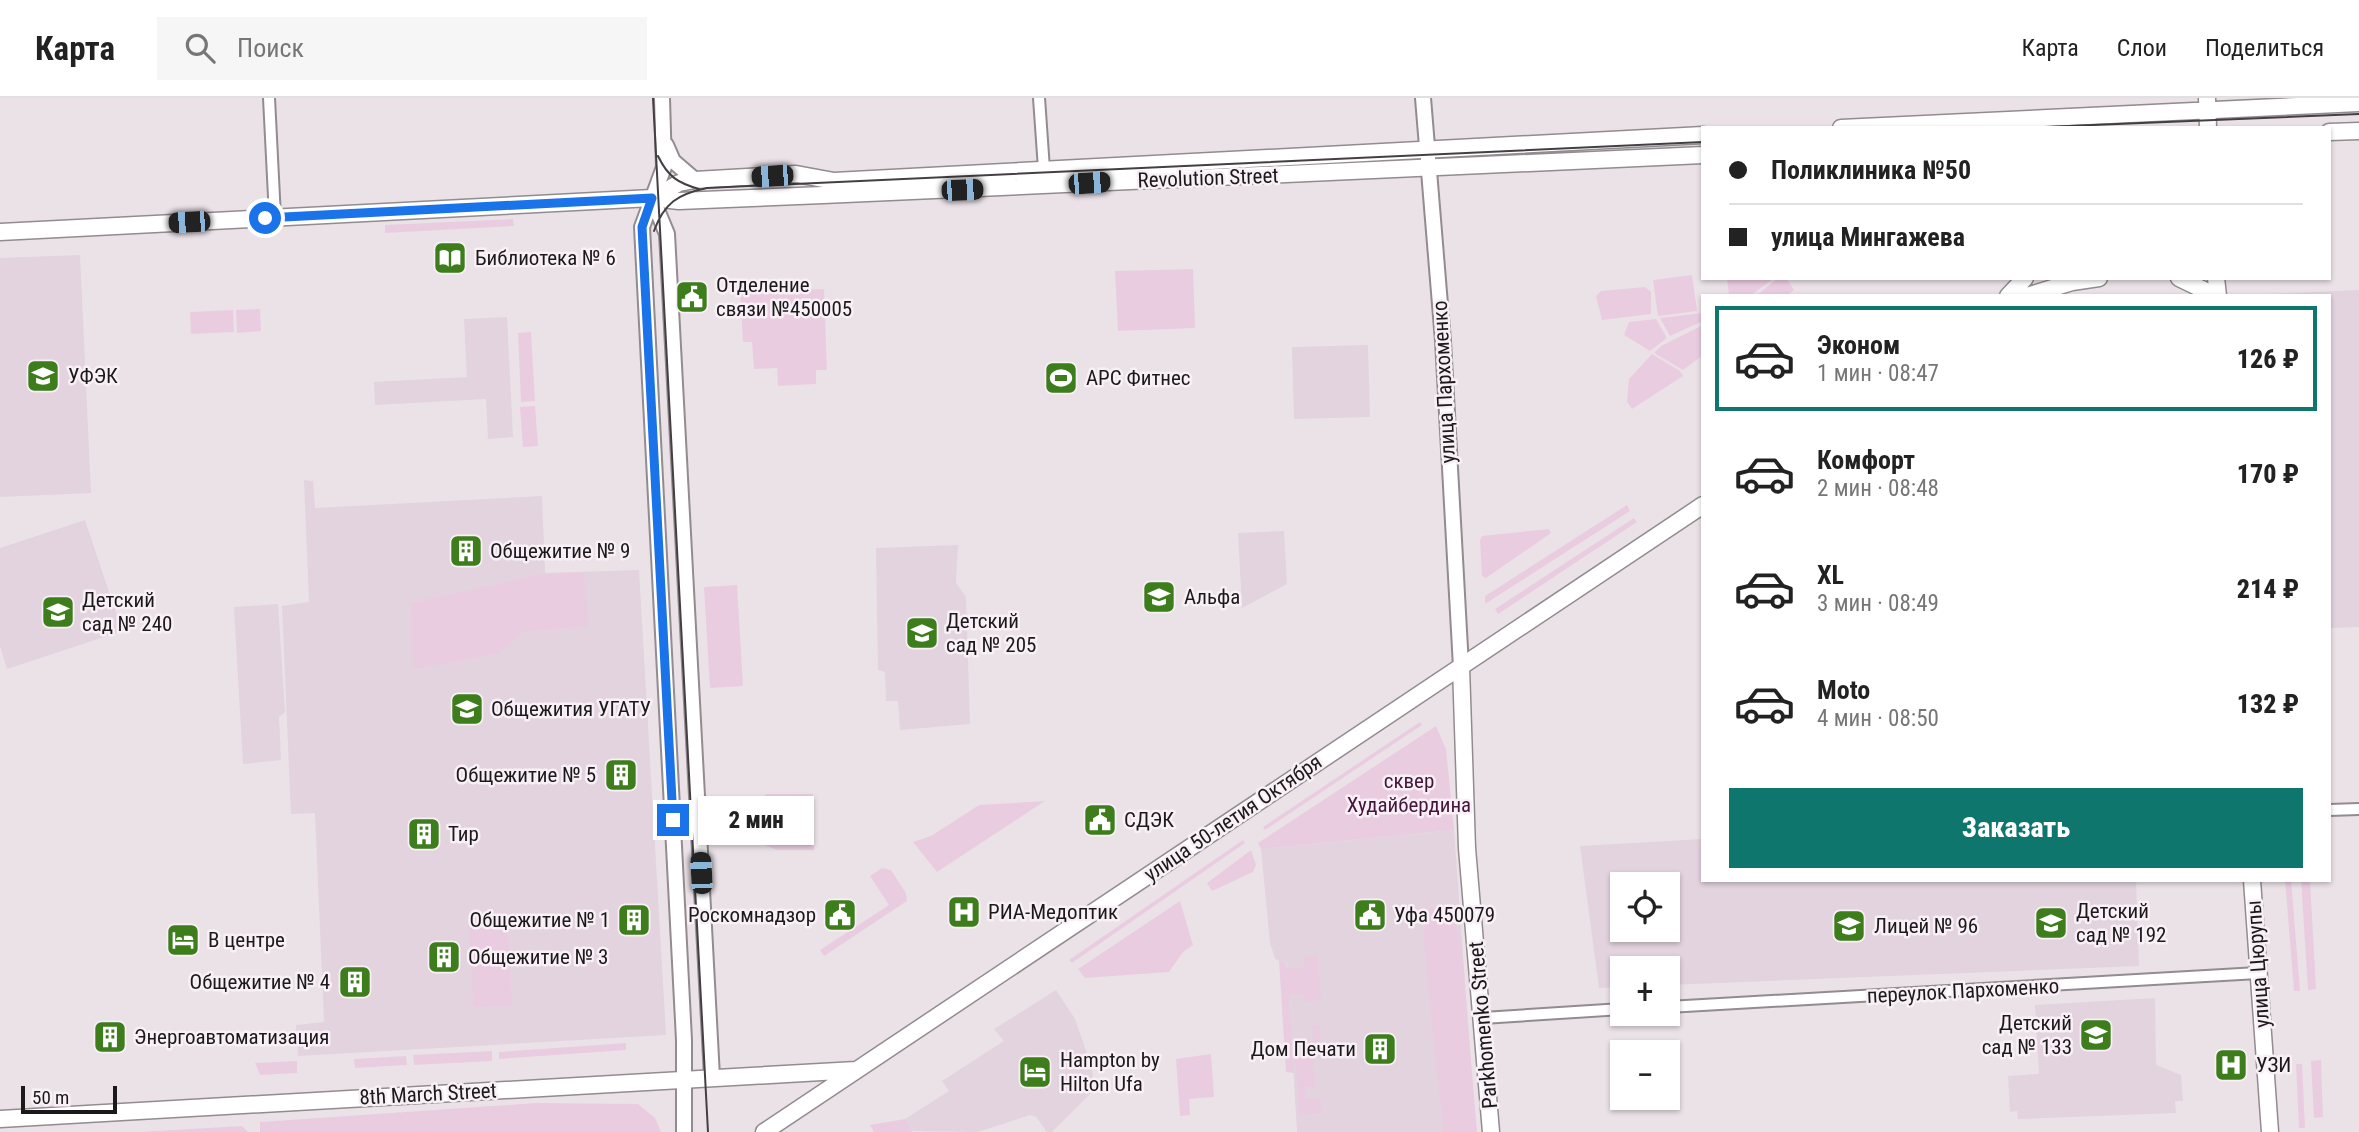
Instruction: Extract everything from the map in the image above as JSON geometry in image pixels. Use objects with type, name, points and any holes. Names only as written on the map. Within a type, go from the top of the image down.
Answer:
[{"type":"main road","points":[[1876,126],[2034,117],[2114,121],[2207,104],[2359,103]]},
{"type":"main road","points":[[2207,104],[2208,126]]},
{"type":"main road","points":[[2331,132],[2359,131]]},
{"type":"main road","points":[[653,198],[680,183],[695,180],[796,174],[834,181],[1701,135]]},
{"type":"main road","name":"Revolution Street","points":[[0,232],[653,198],[698,200],[1430,170],[1701,155]]},
{"type":"main road","points":[[2010,294],[2023,280]]},
{"type":"main road","points":[[2033,294],[2086,280]]},
{"type":"main road","points":[[2183,280],[2213,294]]},
{"type":"main road","name":"улица 50-летия Октября","points":[[764,1132],[1701,506]]},
{"type":"main road","name":"Parkhomenko Street","points":[[1461,667],[1467,848],[1491,1132]]},
{"type":"main road","name":"улица Цюрупы","points":[[2252,882],[2270,1132]]},
{"type":"main road","name":"8th March Street","points":[[0,1119],[856,1070]]},
{"type":"street","points":[[269,98],[275,217]]},
{"type":"street","points":[[662,98],[664,167],[642,227],[684,1040],[684,1132]]},
{"type":"street","points":[[1039,98],[1044,169]]},
{"type":"street","name":"улица Пархоменко","points":[[1423,98],[1429,149],[1461,667]]},
{"type":"street","points":[[664,141],[673,161],[695,180]]},
{"type":"street","points":[[653,198],[667,234],[712,1077]]},
{"type":"street","points":[[2331,810],[2359,809]]},
{"type":"street","name":"переулок Пархоменко","points":[[1680,1006],[2258,973]]},
{"type":"street","points":[[1483,1018],[1610,1010]]},
{"type":"shaded area","name":"УФЭК","points":[[80,255],[91,493],[0,497],[0,258]]},
{"type":"shaded area","points":[[2359,290],[2359,627],[2331,628],[2331,294],[2267,294]]},
{"type":"shaded area","points":[[507,317],[513,437],[488,439],[486,399],[375,405],[374,382],[467,377],[464,319]]},
{"type":"shaded area","points":[[1368,345],[1370,417],[1294,419],[1292,347]]},
{"type":"shaded area","name":"Общежития УГАТУ","points":[[304,480],[313,481],[315,508],[542,496],[545,573],[639,570],[666,1035],[298,1056],[296,1025],[324,1022],[315,813],[291,814],[282,606],[309,602]]},
{"type":"shaded area","name":"Детский сад № 240","points":[[85,520],[122,631],[7,669],[0,646],[0,548]]},
{"type":"shaded area","points":[[1284,531],[1287,584],[1242,608],[1238,533]]},
{"type":"shaded area","name":"Детский сад № 205","points":[[958,545],[956,583],[966,597],[970,724],[900,730],[898,701],[886,701],[885,672],[878,670],[876,548]]},
{"type":"shaded area","points":[[278,604],[285,712],[279,717],[281,760],[243,764],[234,607]]},
{"type":"shaded area","points":[[1454,830],[1476,1132],[1297,1132],[1287,964],[1275,959],[1270,943],[1261,849]]},
{"type":"shaded area","points":[[1701,839],[1701,882],[2136,882],[2139,966],[1680,985],[1680,956],[1610,956],[1610,988],[1599,988],[1580,846]]},
{"type":"shaded area","points":[[1056,990],[1075,1019],[1092,1068],[1094,1090],[1052,1132],[1047,1132],[1036,1117],[1030,1115],[978,1132],[910,1131],[905,1119],[949,1091],[942,1081],[1004,1041],[994,1029]]},
{"type":"shaded area","name":"Детский сад № 133","points":[[2155,998],[2156,1065],[2181,1075],[2183,1101],[2175,1101],[2176,1113],[2018,1119],[2017,1111],[2010,1112],[2008,1076],[2039,1074],[2035,1005]]},
{"type":"green space","points":[[513,219],[514,226],[385,233],[385,225]]},
{"type":"green space","points":[[1193,269],[1195,328],[1118,331],[1115,271]]},
{"type":"green space","points":[[1692,275],[1697,311],[1658,316],[1653,280]]},
{"type":"green space","points":[[1727,280],[1771,280],[1753,294],[1729,294]]},
{"type":"green space","points":[[1776,280],[1787,280],[1794,290],[1789,294],[1758,294]]},
{"type":"green space","points":[[1645,287],[1651,292],[1651,314],[1602,320],[1596,296],[1601,291]]},
{"type":"green space","points":[[824,289],[827,370],[816,370],[816,384],[778,386],[777,368],[754,369],[752,342],[743,342],[740,293]]},
{"type":"green space","points":[[260,309],[261,331],[237,333],[236,310]]},
{"type":"green space","points":[[233,310],[234,332],[191,334],[190,312]]},
{"type":"green space","points":[[1701,313],[1701,322],[1670,336],[1660,318]]},
{"type":"green space","points":[[1656,319],[1667,338],[1650,351],[1624,335],[1629,322]]},
{"type":"green space","points":[[1701,326],[1701,356],[1683,370],[1654,353],[1661,346]]},
{"type":"green space","points":[[531,332],[535,401],[521,402],[518,333]]},
{"type":"green space","points":[[1652,354],[1680,371],[1683,376],[1632,409],[1627,402],[1629,379]]},
{"type":"green space","points":[[535,406],[538,446],[523,447],[520,407]]},
{"type":"green space","points":[[1627,505],[1630,511],[1485,604],[1485,596]]},
{"type":"green space","points":[[1634,518],[1637,522],[1498,614],[1495,609]]},
{"type":"green space","points":[[1549,529],[1551,533],[1486,578],[1482,576],[1482,536]]},
{"type":"green space","points":[[584,572],[588,626],[524,631],[499,653],[413,669],[411,603],[539,575]]},
{"type":"green space","points":[[737,585],[743,686],[710,688],[704,587]]},
{"type":"green space","points":[[1420,722],[1422,725],[1265,830],[1263,827]]},
{"type":"green space","name":"сквер Худайбердина","points":[[1436,726],[1446,749],[1454,830],[1261,849],[1258,843]]},
{"type":"green space","points":[[765,794],[813,794],[814,850],[777,850],[765,845]]},
{"type":"green space","points":[[1045,801],[937,872],[913,842],[931,836],[979,805]]},
{"type":"green space","points":[[1243,840],[1245,843],[1072,963],[1069,960]]},
{"type":"green space","points":[[1251,850],[1256,865],[1253,872],[1212,891],[1207,883]]},
{"type":"green space","points":[[882,868],[891,870],[906,893],[907,901],[824,956],[820,950],[889,905],[870,876]]},
{"type":"green space","points":[[2285,882],[2291,882],[2300,991],[2294,991]]},
{"type":"green space","points":[[2301,882],[2310,882],[2316,989],[2308,990]]},
{"type":"green space","points":[[1180,901],[1193,945],[1183,952],[1169,972],[1085,978],[1078,969]]},
{"type":"green space","points":[[1436,907],[1453,918],[1461,943],[1477,1132],[1443,1132],[1424,941],[1425,909]]},
{"type":"green space","points":[[507,912],[512,1005],[474,1007],[468,914]]},
{"type":"green space","points":[[1318,956],[1321,1000],[1304,1001],[1303,994],[1289,995],[1294,1073],[1286,1072],[1279,960],[1286,964],[1287,969],[1304,967],[1303,957]]},
{"type":"green space","points":[[1312,1025],[1320,1025],[1321,1042],[1312,1043],[1315,1087],[1305,1087],[1305,1099],[1320,1098],[1321,1113],[1299,1115],[1294,1043],[1313,1041]]},
{"type":"green space","points":[[626,1043],[626,1050],[499,1059],[499,1052]]},
{"type":"green space","points":[[492,1051],[492,1061],[414,1065],[413,1055]]},
{"type":"green space","points":[[1211,1054],[1214,1097],[1189,1099],[1190,1115],[1180,1116],[1176,1059]]},
{"type":"green space","points":[[406,1056],[407,1065],[355,1068],[354,1059]]},
{"type":"green space","points":[[2321,1060],[2323,1117],[2314,1118],[2311,1061]]},
{"type":"green space","points":[[297,1061],[297,1073],[260,1075],[255,1063]]},
{"type":"green space","points":[[2296,1064],[2302,1064],[2305,1128],[2299,1128]]},
{"type":"green space","points":[[536,1103],[638,1104],[655,1118],[661,1132],[260,1132],[260,1122]]},
{"type":"green space","points":[[905,1119],[912,1132],[874,1132],[870,1125]]},
{"type":"green space","points":[[242,1126],[248,1132],[139,1132]]},
{"type":"tram line","points":[[653,98],[708,1132]]},
{"type":"tram line","points":[[2068,126],[2359,114]]},
{"type":"tram line","points":[[654,231],[662,213],[673,201],[688,193],[707,188],[1701,142]]},
{"type":"tram line","points":[[658,156],[674,178],[699,189]]},
{"type":"place","name":"Библиотека № 6","points":[[450,258]]},
{"type":"place","name":"Отделение связи №450005","points":[[692,297]]},
{"type":"place","name":"УФЭК","points":[[43,376]]},
{"type":"place","name":"АРС Фитнес","points":[[1061,378]]},
{"type":"place","name":"Общежитие № 9","points":[[466,551]]},
{"type":"place","name":"Альфа","points":[[1159,597]]},
{"type":"place","name":"Детский сад № 240","points":[[58,612]]},
{"type":"place","name":"Детский сад № 205","points":[[922,633]]},
{"type":"place","name":"Общежития УГАТУ","points":[[467,709]]},
{"type":"place","name":"Общежитие № 5","points":[[621,775]]},
{"type":"place","name":"СДЭК","points":[[1100,820]]},
{"type":"place","name":"Тир","points":[[424,834]]},
{"type":"place","name":"РИА-Медоптик","points":[[964,912]]},
{"type":"place","name":"Роскомнадзор","points":[[840,915]]},
{"type":"place","name":"Уфа 450079","points":[[1370,915]]},
{"type":"place","name":"Общежитие № 1","points":[[634,920]]},
{"type":"place","name":"Детский сад № 192","points":[[2051,923]]},
{"type":"place","name":"Лицей № 96","points":[[1849,926]]},
{"type":"place","name":"В центре","points":[[183,940]]},
{"type":"place","name":"Общежитие № 3","points":[[444,957]]},
{"type":"place","name":"Общежитие № 4","points":[[355,982]]},
{"type":"place","name":"Детский сад № 133","points":[[2096,1035]]},
{"type":"place","name":"Энергоавтоматизация","points":[[110,1037]]},
{"type":"place","name":"Дом Печати","points":[[1380,1049]]},
{"type":"place","name":"УЗИ","points":[[2231,1065]]},
{"type":"place","name":"Hampton by Hilton Ufa","points":[[1035,1072]]},
{"type":"route","points":[[265,218],[652,198],[642,227],[673,820]]}]
